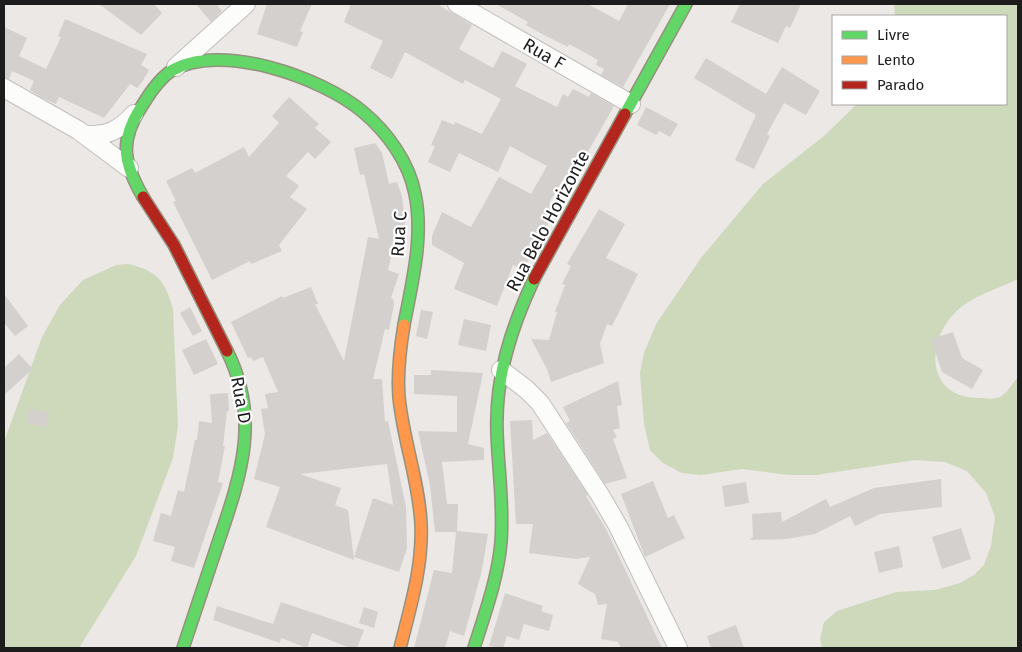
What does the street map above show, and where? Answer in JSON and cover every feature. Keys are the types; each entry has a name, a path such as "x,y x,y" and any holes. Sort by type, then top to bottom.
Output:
{"street":[{"path":"83,134 100,136 114,132 126,123 173,70 246,4"},
{"name":"Rua F","path":"457,4 632,104"},
{"name":"Rua Belo Horizonte","path":"474,648 493,585 500,547 502,504 497,421 501,370 512,333 541,263 632,104 686,4"},
{"path":"227,61 219,52 218,42 221,30 228,19"},
{"name":"Rua C","path":"173,70 190,64 227,61 303,79 328,89 353,104 371,119 395,148 414,187 420,210 419,234 402,333 398,379 402,413 419,506 421,540 417,578 400,648"},
{"name":"Rua D","path":"4,88 83,134 128,168"},
{"name":"Rua D","path":"147,98 129,131 125,151 128,168 179,254 232,360 241,383 246,410 247,440 240,480 183,648"},
{"path":"501,370 540,403 595,487 618,526 678,648"}],"green space":[{"path":"894,4 1018,4 1018,279 980,295 960,308 949,320 941,334 936,348 936,363 939,376 947,387 959,395 977,398 997,398 1018,377 1018,648 822,648 820,639 824,622 837,611 896,592 935,590 960,583 974,575 984,565 991,546 995,517 986,493 967,471 945,462 915,460 816,475 788,475 742,469 701,475 682,473 663,463 650,450 644,424 640,373 644,353 656,324 701,258 763,184 824,136 856,105 1007,105 1007,15 895,15"},
{"path":"128,264 147,270 159,279 167,291 173,309 178,426 173,458 136,556 79,648 4,648 4,442 42,337 60,305 83,280 116,265"}],"building":[{"path":"99,4 154,4 162,13 141,35"},
{"path":"196,4 216,4 222,11 211,22"},
{"path":"267,4 312,4 300,31 303,32 297,47 257,34"},
{"path":"351,4 437,4 472,25 459,49 493,68 502,51 527,64 515,86 557,107 563,94 568,97 573,89 589,97 591,93 614,106 572,180 565,176 549,203 557,207 523,270 513,265 497,306 454,289 464,263 432,245 432,236 442,212 471,227 499,177 531,194 547,166 510,146 498,172 459,153 450,172 428,162 435,146 431,145 442,120 454,125 455,122 482,134 501,99 465,80 463,84 405,52 392,79 370,68 383,41 344,22"},
{"path":"496,4 588,4 619,21 628,4 670,4 623,87 601,75 604,69 596,65 598,60 569,44 568,47 542,34 526,25 528,22"},
{"path":"740,4 801,4 790,28 786,26 778,43 731,22"},
{"path":"65,19 147,54 141,65 149,70 142,82 137,88 130,84 104,118 59,97 56,104 44,99 30,90 34,81 12,71 9,79 4,77 4,27 27,38 19,56 46,69 61,37 58,36"},
{"path":"706,58 766,94 782,67 820,91 806,115 784,103 767,134 770,136 754,169 735,160 756,115 694,78"},
{"path":"289,97 319,124 315,128 331,142 315,159 308,152 286,176 299,186 290,197 307,209 279,245 282,251 251,264 250,261 212,280 173,202 176,201 166,181 192,168 195,173 244,147 249,157 279,123 272,116"},
{"path":"646,107 678,124 670,137 659,131 656,135 637,125"},
{"path":"375,143 382,153 389,184 397,182 402,196 405,219 404,236 395,239 388,270 399,274 391,298 394,304 389,330 385,329 373,379 382,379 385,422 388,421 406,507 407,548 399,572 354,557 373,498 393,505 387,464 300,474 341,488 335,505 348,510 354,560 266,527 280,487 254,479 265,434 261,409 268,408 265,394 278,392 263,357 253,361 251,357 248,358 231,322 282,296 283,298 311,287 318,304 315,304 344,361 368,237 379,239 364,174 360,175 354,148"},
{"path":"599,209 625,224 606,258 638,274 612,326 607,324 600,344 604,363 551,382 547,369 531,339 549,340 557,312 555,312 565,285 562,284 571,266 567,264"},
{"path":"4,294 28,326 15,336 4,323"},
{"path":"190,307 202,331 193,336 180,313"},
{"path":"421,310 433,312 427,339 416,336"},
{"path":"464,319 491,325 486,351 458,345"},
{"path":"953,332 962,358 983,370 972,389 942,372 931,339"},
{"path":"206,339 218,364 194,375 182,350"},
{"path":"19,354 33,369 4,395 4,368"},
{"path":"431,370 483,373 468,444 484,448 484,460 442,462 447,504 458,504 457,531 488,534 482,570 464,636 450,631 445,648 414,648 434,570 452,573 456,532 435,532 430,485 418,431 457,432 457,396 414,394 414,375 431,375"},
{"path":"618,381 622,405 617,406 620,428 613,430 617,437 613,439 627,478 605,484 566,423 570,421 563,407"},
{"path":"228,393 229,411 227,411 223,446 225,446 218,482 223,483 194,568 171,561 175,547 153,541 161,513 171,516 178,490 184,492 195,440 197,440 199,421 212,423 210,394"},
{"path":"29,409 49,412 46,427 26,423"},
{"path":"532,420 533,440 547,433 588,495 586,496 606,529 662,648 621,648 618,642 601,639 607,604 598,605 595,594 578,584 590,557 576,559 529,553 533,524 516,524 510,421"},
{"path":"941,479 942,507 880,514 855,526 850,516 815,534 787,539 749,540 753,537 752,514 781,512 782,522 826,499 830,507 874,488"},
{"path":"653,481 668,518 674,515 685,538 645,557 621,494"},
{"path":"746,482 749,503 725,507 722,486"},
{"path":"961,528 971,559 942,569 932,537"},
{"path":"899,546 903,567 879,573 874,552"},
{"path":"505,593 543,606 541,611 553,615 549,631 524,624 519,640 507,636 503,648 489,646"},
{"path":"281,602 364,630 357,648 350,648 312,633 307,648 281,638 280,643 213,620 217,606 273,624"},
{"path":"364,607 378,612 374,628 359,623"},
{"path":"736,625 744,648 711,648 707,636"}],"traffic: fast":[{"path":"625,114 686,4"},
{"path":"143,197 128,163 126,153 129,132 133,121 150,94 171,71 192,63 216,60 243,62 298,76 323,87 345,99 372,120 396,148 408,170 415,194 418,243 404,325"},
{"path":"474,648 494,582 501,542 502,514 497,412 502,373 518,316 534,279"},
{"path":"183,648 234,494 244,447 243,400 237,376 227,351"}],"traffic: slow":[{"path":"400,648 418,572 421,540 420,508 399,397 399,361 404,325"}],"traffic: jam":[{"path":"534,279 625,114"},
{"path":"143,197 174,245 227,351"}]}
